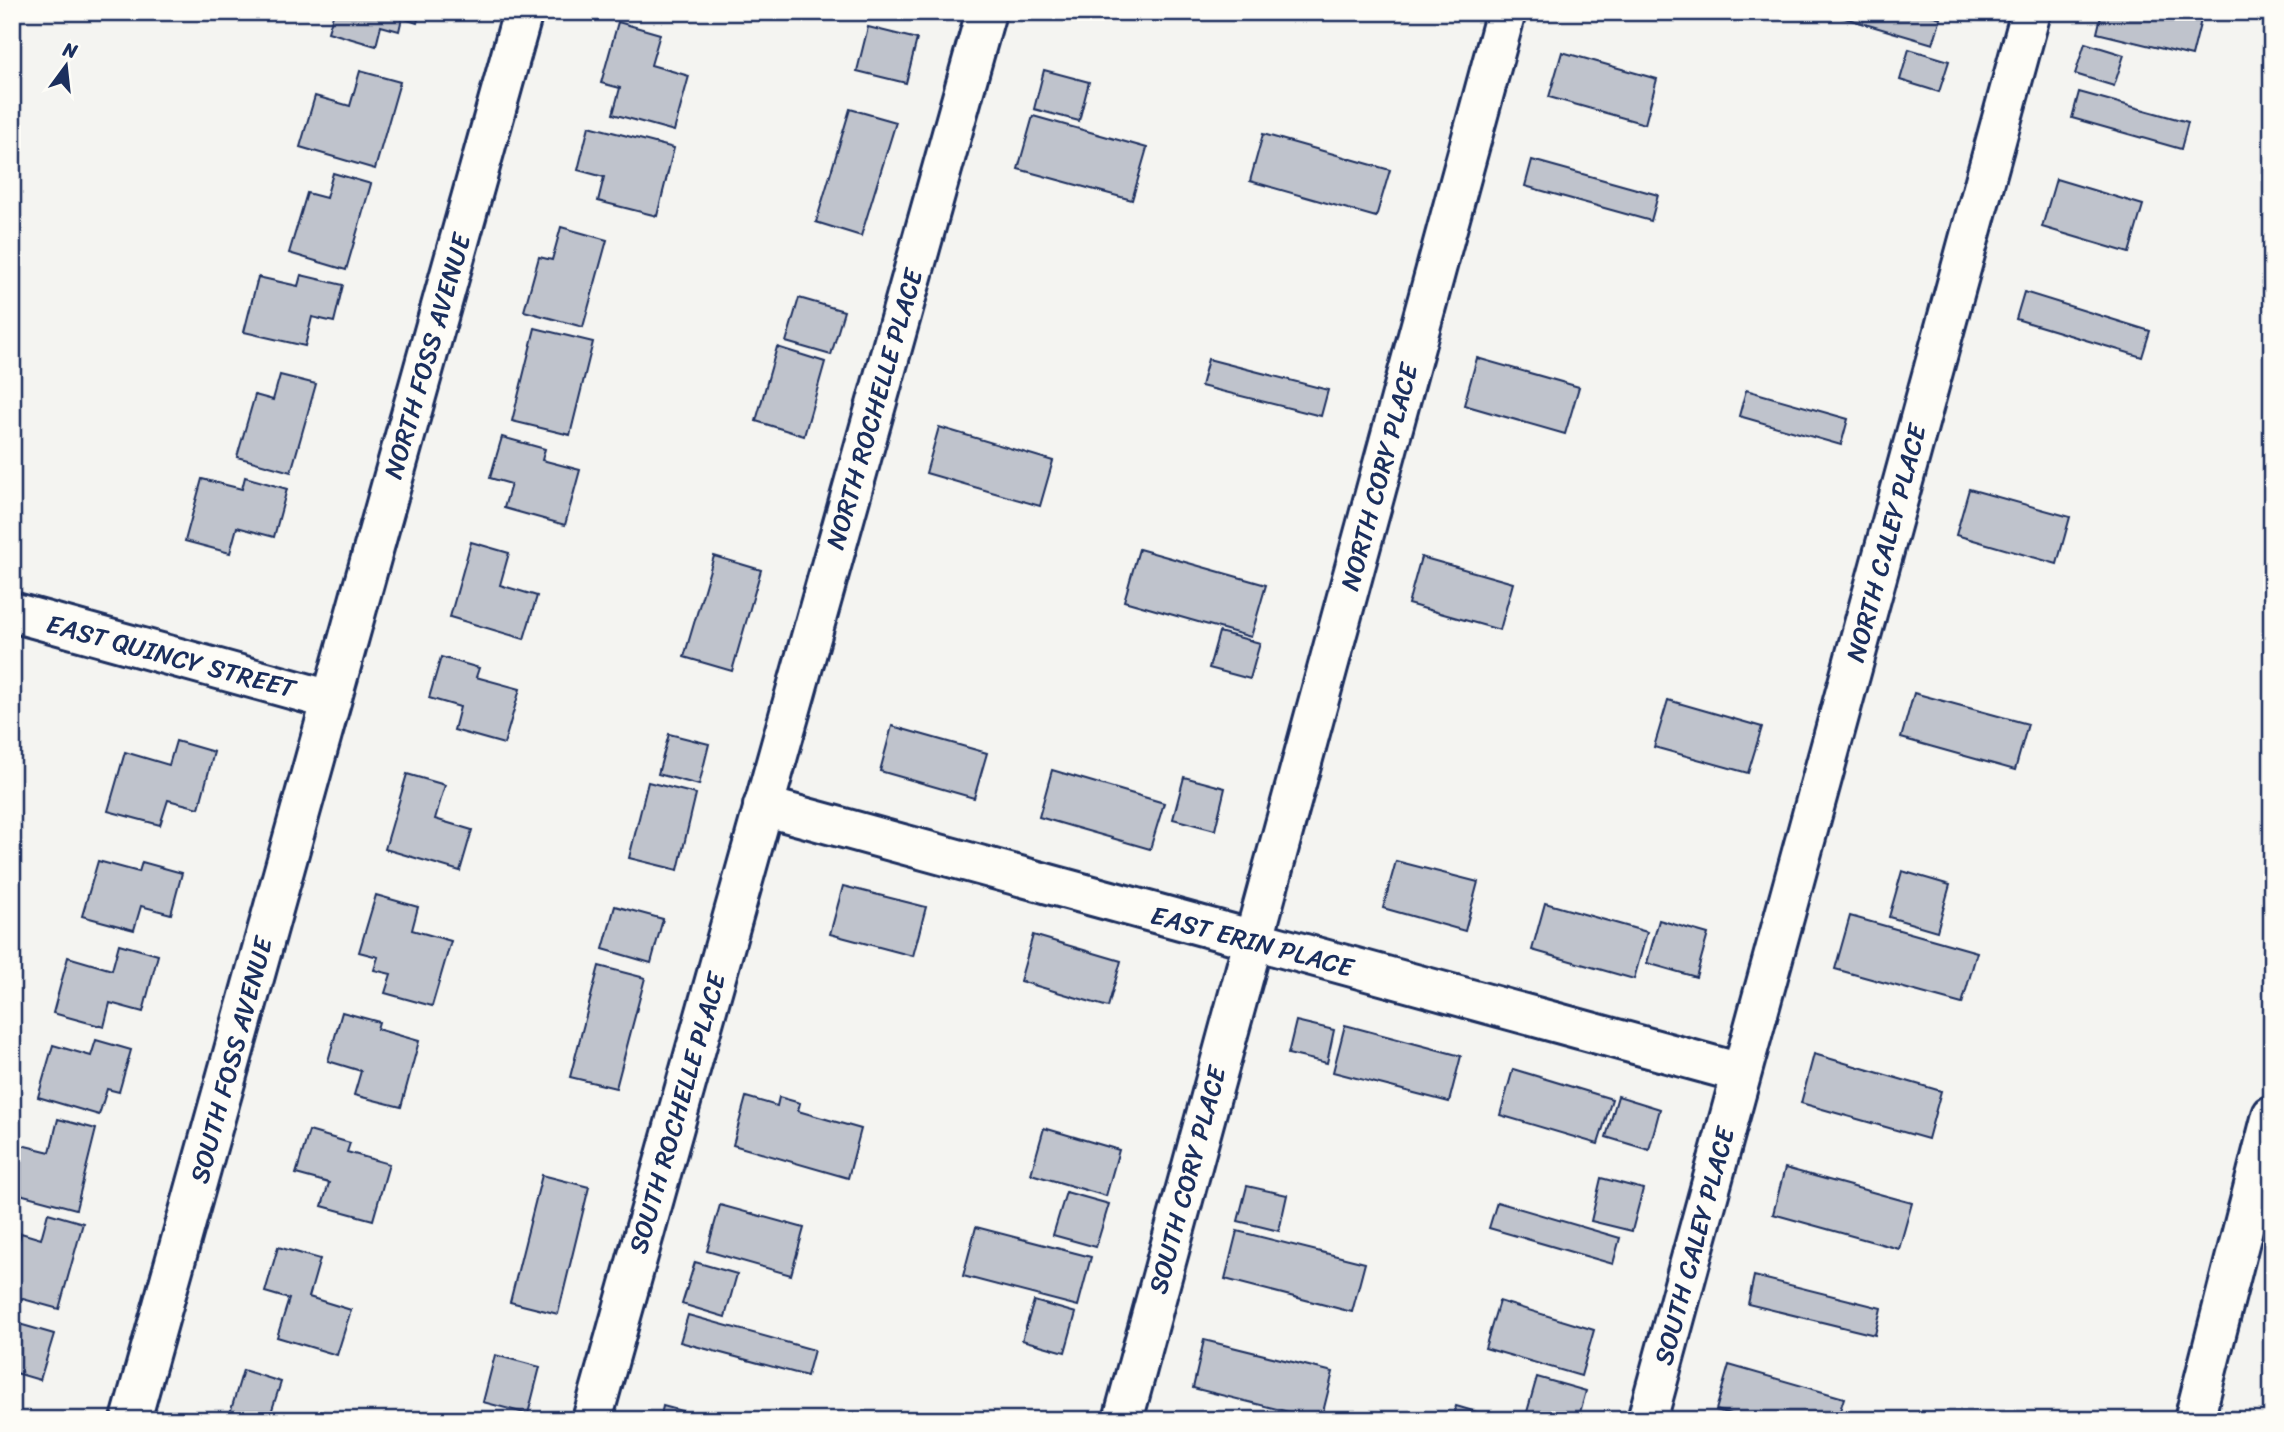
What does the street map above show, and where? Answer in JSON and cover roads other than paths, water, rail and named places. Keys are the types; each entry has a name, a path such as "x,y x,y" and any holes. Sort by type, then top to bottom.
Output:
{"street":[{"name":"NORTH FOSS AVENUE","path":"331,700 523,12"},
{"name":"NORTH ROCHELLE PLACE","path":"762,806 986,12"},
{"name":"NORTH CORY PLACE","path":"1252,941 1506,12"},
{"name":"NORTH CALEY PLACE","path":"1741,1073 2031,12"},
{"name":"EAST QUINCY STREET","path":"12,612 331,700"},
{"name":"SOUTH FOSS AVENUE","path":"131,1420 331,700"},
{"name":"EAST ERIN PLACE","path":"762,806 1741,1073"},
{"name":"SOUTH ROCHELLE PLACE","path":"592,1420 762,806"},
{"name":"SOUTH CORY PLACE","path":"1123,1420 1252,941"},
{"name":"SOUTH CALEY PLACE","path":"1647,1420 1741,1073"},
{"path":"2194,1420 2272,1115"}]}
